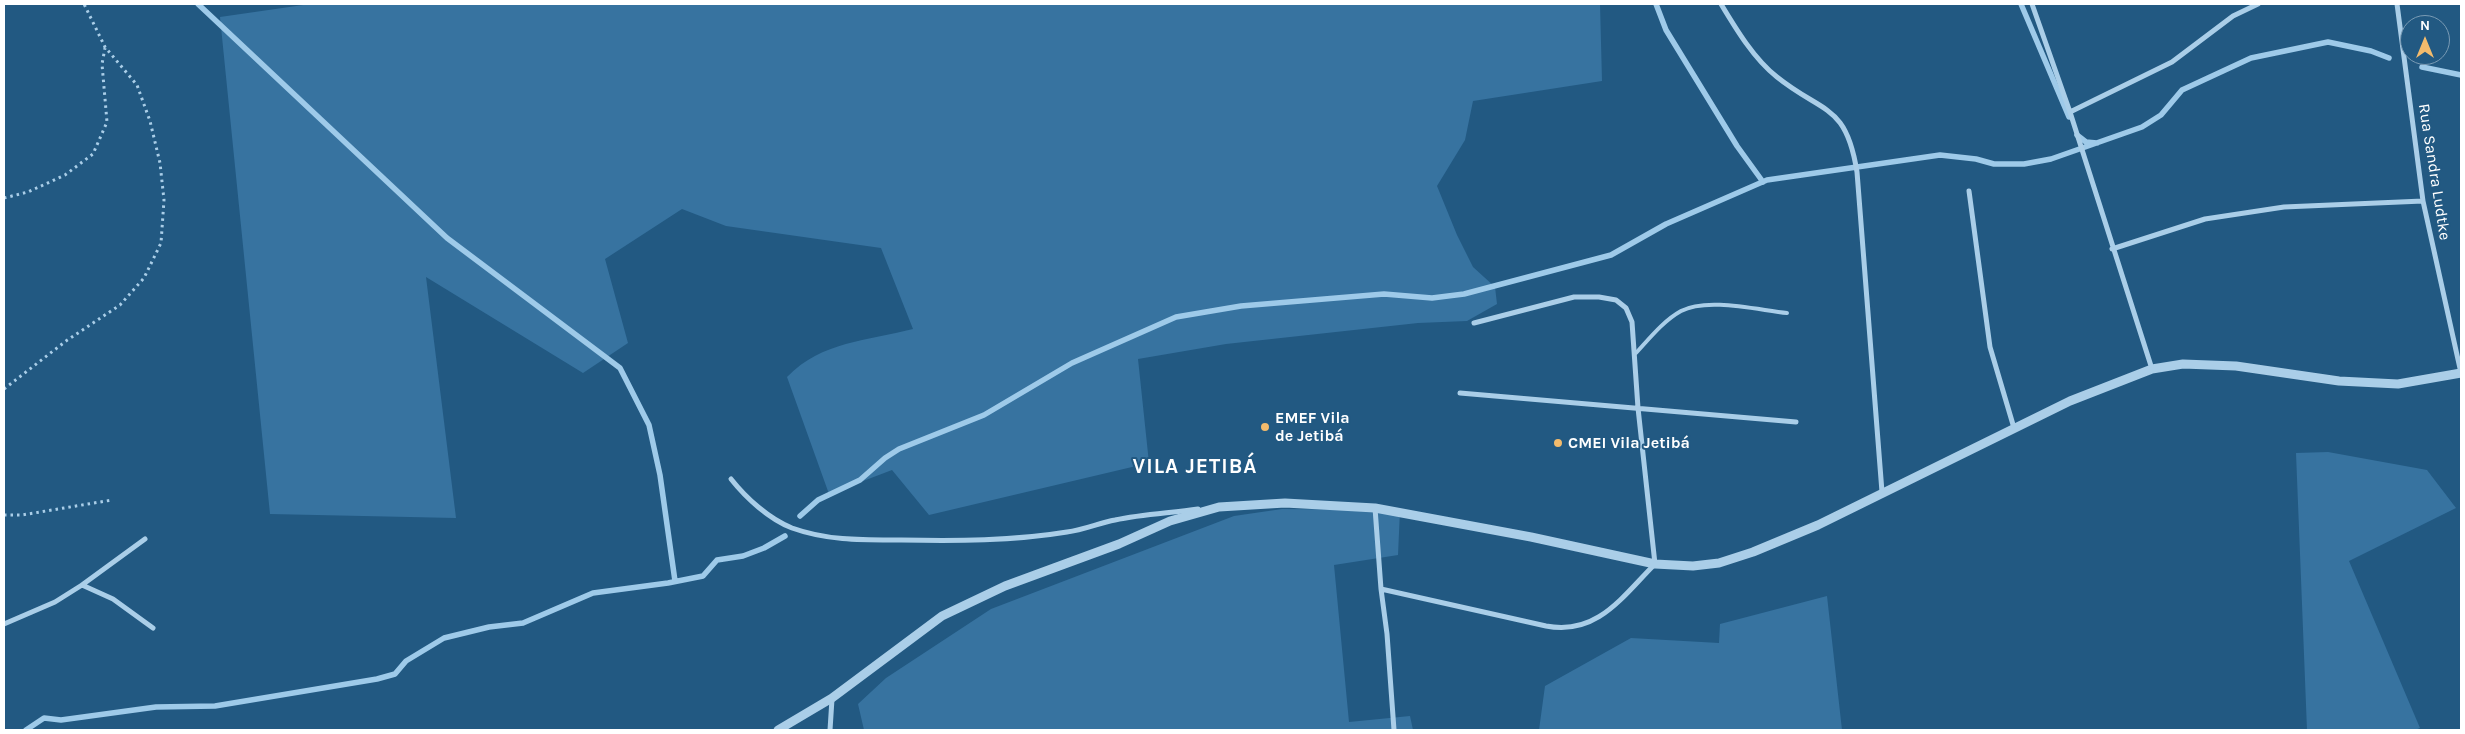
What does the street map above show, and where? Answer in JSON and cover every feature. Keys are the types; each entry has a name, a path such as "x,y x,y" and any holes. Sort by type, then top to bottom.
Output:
{"street":[{"path":"1721,4 1761,61 1777,77 1839,119 1849,136 1857,172 1882,492"},
{"path":"2032,4 2070,112 2112,249 2152,369"},
{"path":"2070,112 2172,62 2233,16 2258,4"},
{"name":"Rua Sandra Ludtke","path":"2397,4 2423,201 2461,373"},
{"path":"1969,191 1990,347 2014,428"},
{"path":"2112,249 2204,219 2284,207 2423,201"},
{"path":"1474,322 1574,297 1598,297 1616,300 1626,308 1632,322 1636,353 1638,408 1655,564"},
{"path":"731,478 760,508 790,528 820,537 848,540 1022,537 1069,532 1116,520 1219,507 1285,502 1375,508 1531,537 1655,564 1692,566 1719,562 1753,552 1818,525 2070,401 2152,369 2183,364 2236,366 2339,381 2398,384 2461,373"},
{"path":"1460,393 1796,422"},
{"path":"778,730 832,698 942,616 1005,586 1119,544 1170,521 1219,507"},
{"path":"1375,508 1394,730"},
{"path":"4,624 55,602 145,540"},
{"path":"1381,589 1562,630 1582,627 1604,616 1655,564"},
{"path":"82,585 113,598 153,628"},
{"path":"830,730 832,698"}],"lane":[{"path":"1636,353 1666,322 1681,311 1694,307 1711,304 1787,313"}],"path":[{"path":"4,389 66,342 120,305 144,278 161,243 164,200 160,163 150,121 137,85 105,47 84,4"},
{"path":"4,198 28,192 65,175 93,154 106,122 102,64 105,47"},
{"path":"4,515 22,515 112,500"}],"shaded area":[{"path":"310,4 1600,4 1602,81 1473,101 1465,140 1437,186 1457,235 1473,267 1495,287 1497,304 1467,321 1418,323 1226,344 1138,359 1149,463 929,515 892,470 829,494 787,377 801,365 830,349 913,329 881,248 726,226 682,209 605,259 628,343 583,373 426,277 456,518 270,514 220,17"},
{"path":"2328,452 2427,470 2456,508 2349,561 2420,728 2415,730 2307,730 2296,453"},
{"path":"1282,509 1400,510 1398,555 1334,565 1349,722 1410,716 1413,730 864,730 858,704 886,678 991,609 1234,516"},
{"path":"1827,596 1842,730 1539,730 1545,686 1631,638 1719,643 1720,624"}],"waterway":[{"path":"198,4 447,238 620,368 649,425 660,475 675,581"},
{"path":"1656,4 1666,30 1737,146 1763,182"},
{"path":"2021,4 2069,117"},
{"path":"800,516 818,500 860,480 885,458 899,449 984,415 1072,363 1176,317 1241,306 1384,294 1432,298 1464,294 1611,255 1666,224 1767,180 1940,155 1976,159 1994,164 2024,164 2051,159 2142,127 2161,115 2182,90 2251,58 2328,42 2371,51 2389,58"},
{"path":"2422,67 2461,75"},
{"path":"2077,135 2086,142 2097,143"},
{"path":"26,730 44,718 61,720 156,707 215,706 377,679 395,674 406,661 444,638 489,627 523,623 593,593 668,583 703,576 717,560 743,556 764,548 785,536"}],"place":[{"name":"EMEF Vila de Jetibá","path":"1265,427"},
{"name":"CMEI Vila Jetibá","path":"1558,443"}],"district":[{"name":"VILA JETIBÁ","path":"1195,467"}]}
